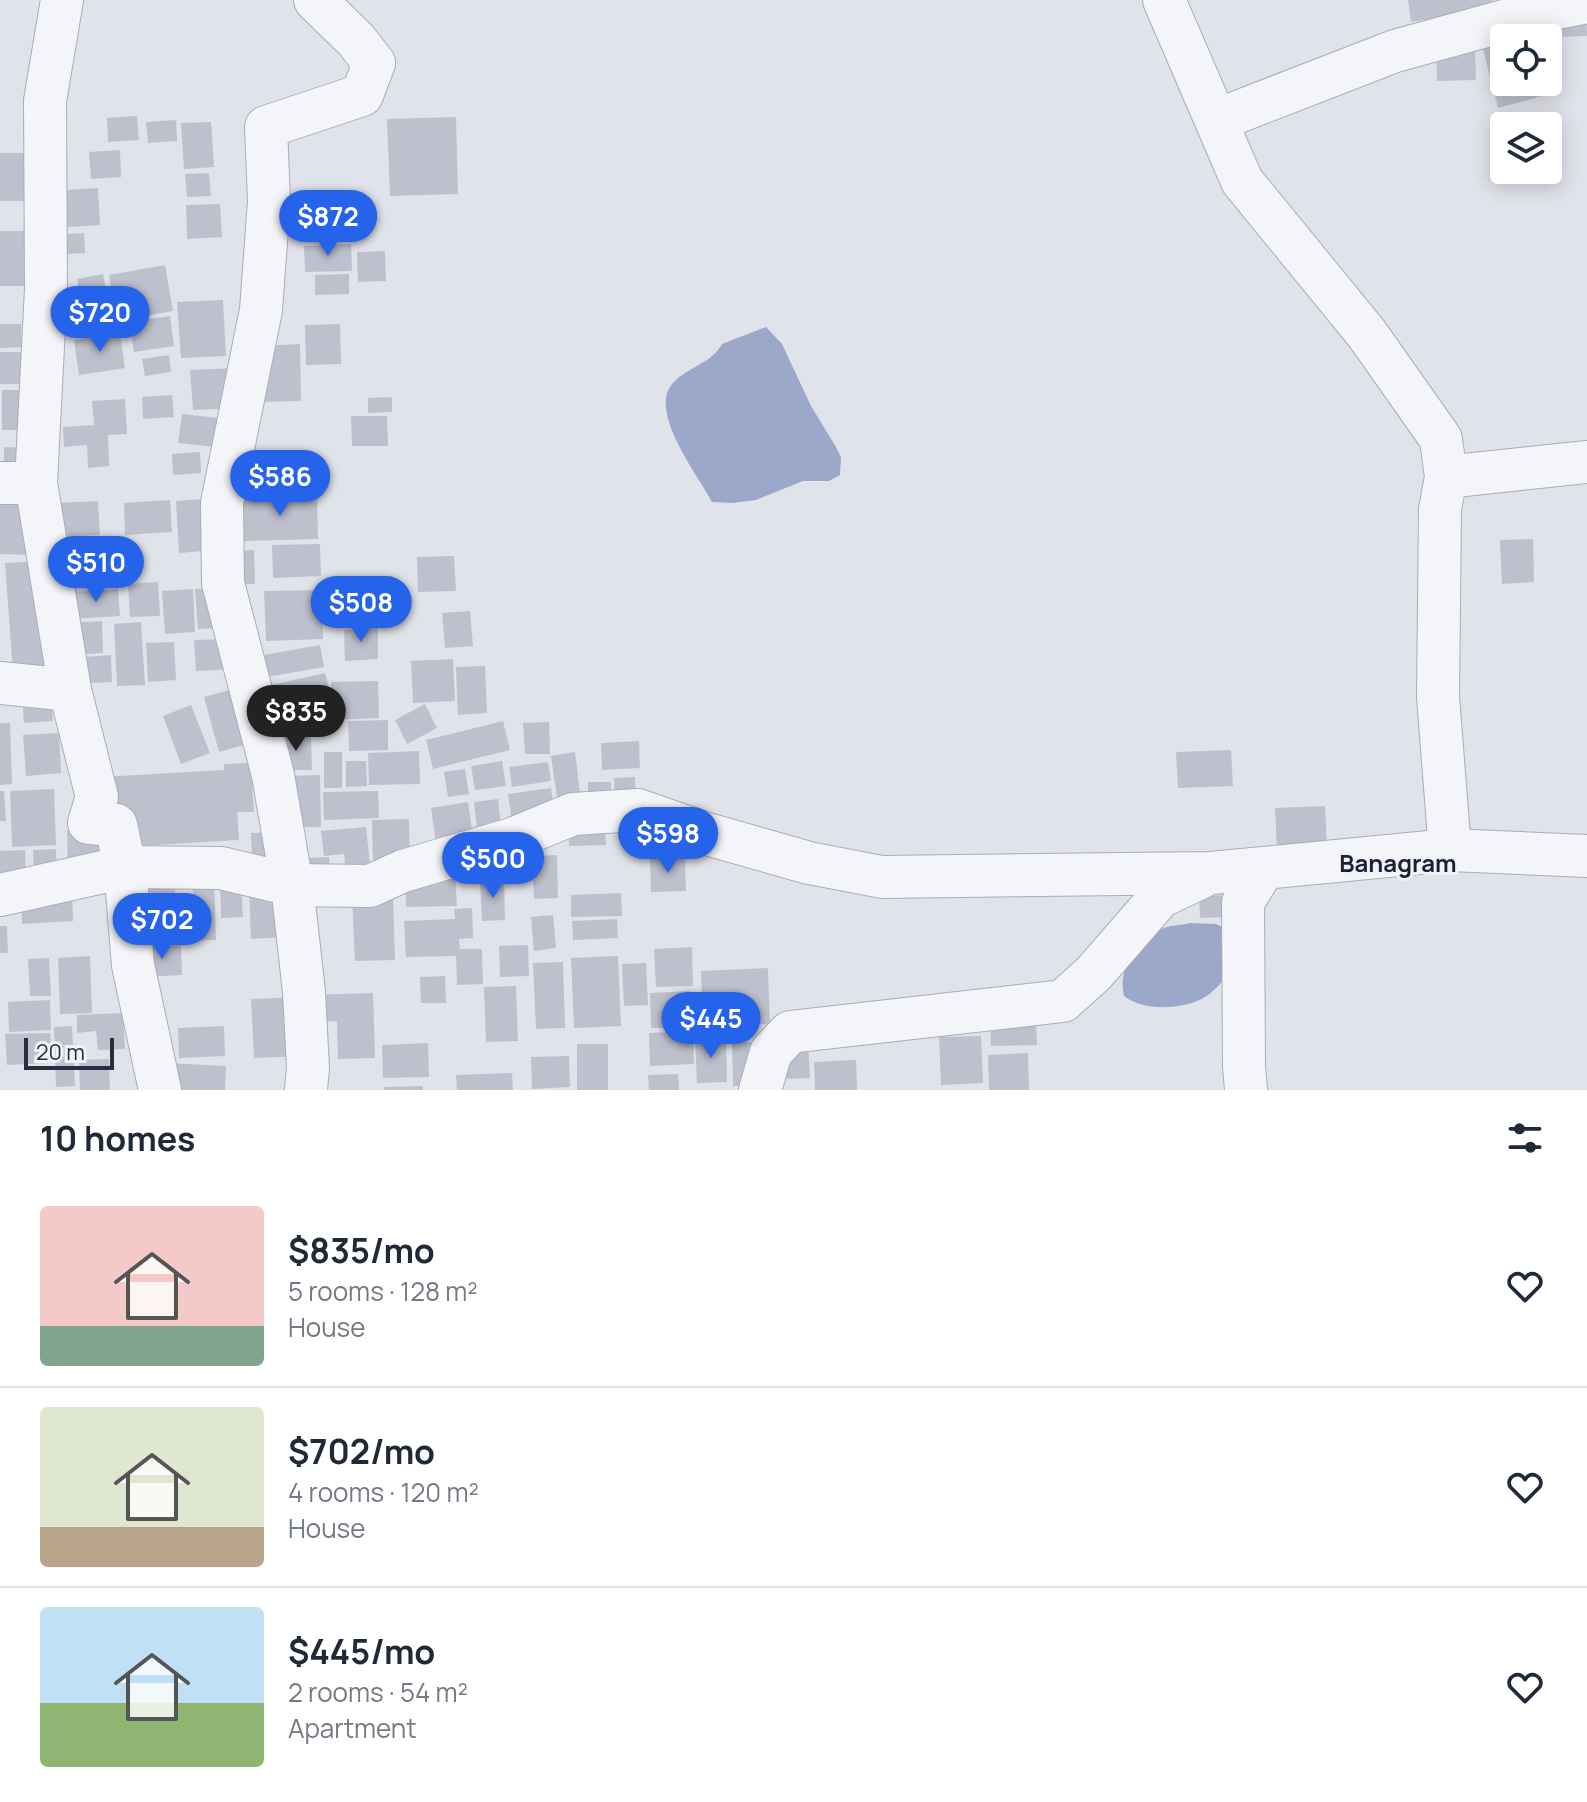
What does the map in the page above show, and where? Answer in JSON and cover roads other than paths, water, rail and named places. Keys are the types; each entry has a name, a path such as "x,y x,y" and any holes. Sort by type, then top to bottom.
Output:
{"street":[{"path":"62,0 45,101 46,288 18,483 97,797 89,823 116,825 125,867 133,965 160,1090"},
{"path":"306,1090 308,1068 304,992 292,885 273,775 223,583 222,503 261,310 269,201 266,127 362,95 374,63 356,40 315,0"},
{"path":"1164,0 1242,181 1367,334 1441,439 1446,477 1440,509 1438,697 1450,850"},
{"path":"1217,120 1395,51 1533,13 1587,2"},
{"path":"1446,477 1587,462"},
{"path":"0,683 70,690"},
{"path":"0,895 125,867 221,868 292,885 370,886 403,871 512,839 573,814 638,810 794,859 882,877 1211,873 1450,850 1587,856"},
{"path":"1246,1090 1243,902 1264,868"},
{"path":"760,1090 771,1052 790,1032 1063,1001 1094,973 1160,897 1211,873"}],"water":[{"path":"766,327 782,344 811,406 841,457 840,475 829,481 803,481 756,500 712,502 670,426 666,410 667,395 673,383 712,356 722,344"},
{"path":"1190,923 1216,924 1227,929 1230,972 1219,985 1202,999 1178,1006 1149,1006 1124,996 1124,975 1138,947 1164,928"}],"district":[{"name":"Banagram","path":"1398,862"}]}
